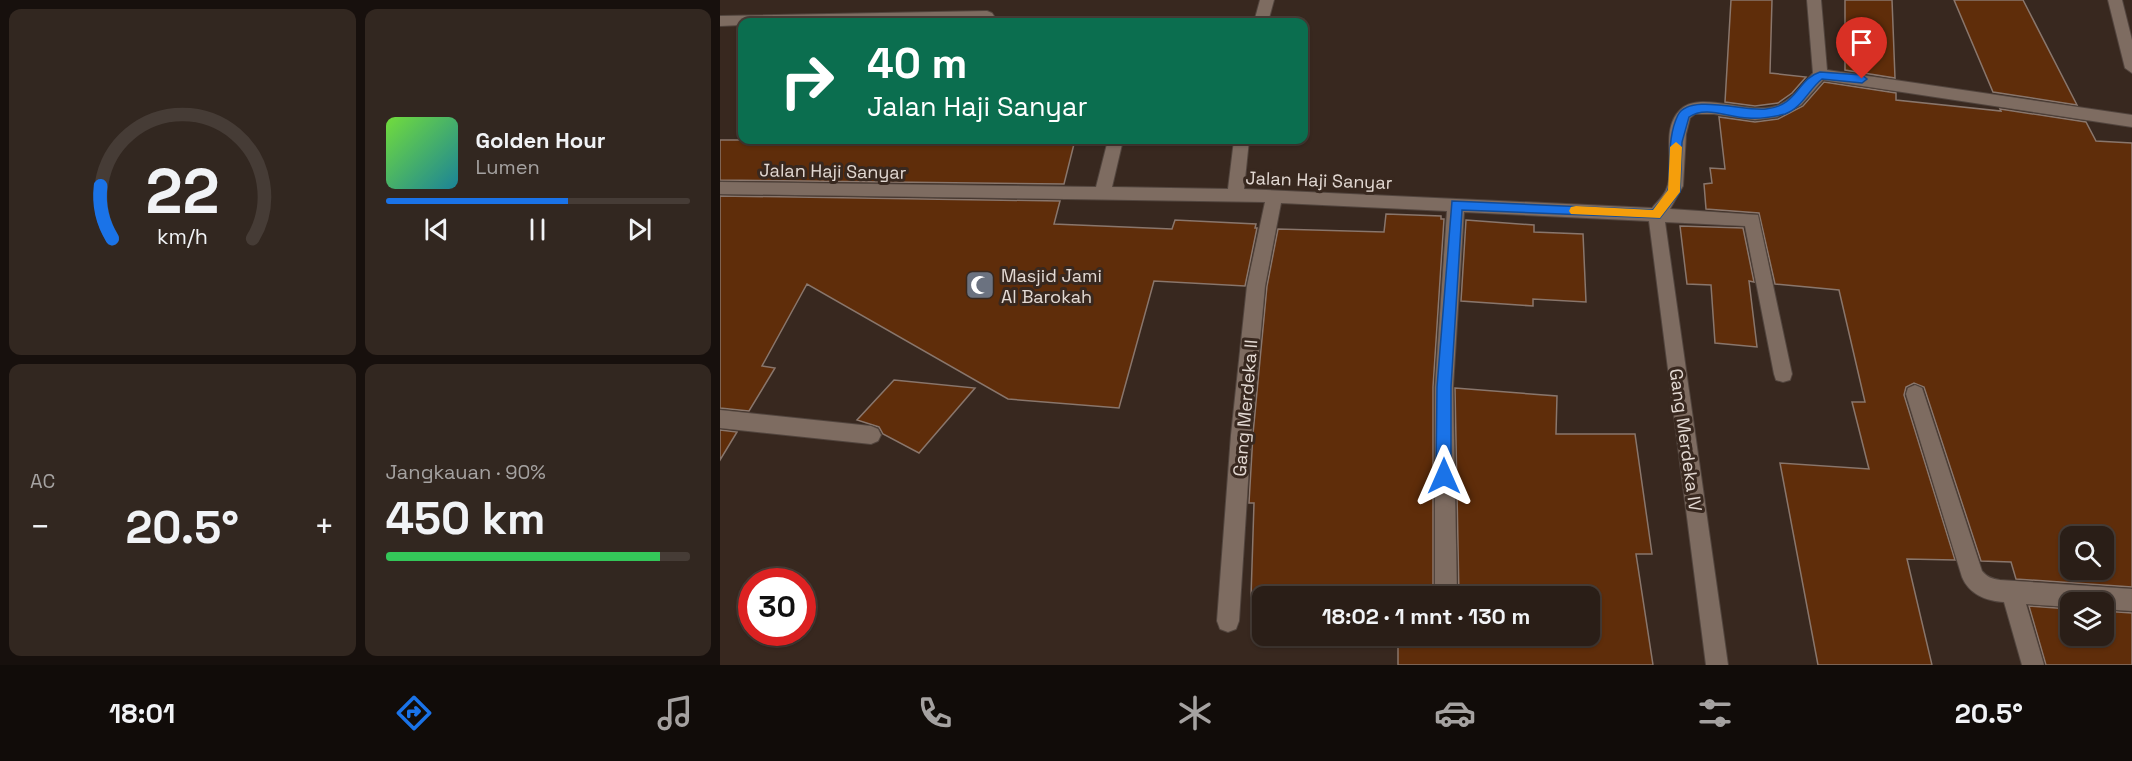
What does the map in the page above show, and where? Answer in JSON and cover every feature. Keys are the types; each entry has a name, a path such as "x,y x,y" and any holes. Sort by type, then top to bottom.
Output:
{"street":[{"path":"987,18 991,0"},
{"path":"1262,18 1267,0"},
{"path":"1815,0 1820,75"},
{"path":"2115,0 2132,68"},
{"path":"720,21 738,21"},
{"path":"1656,215 1674,192 1676,142 1684,115 1691,110 1703,107 1747,114 1785,110 1804,94 1810,82 1820,75 2132,121"},
{"path":"1102,194 1114,144"},
{"path":"1235,196 1242,144"},
{"name":"Jalan Haji Sanyar","path":"720,188 1274,196 1752,220 1783,374"},
{"name":"Gang Merdeka II","path":"1228,621 1241,435 1256,286 1274,196"},
{"path":"1446,586 1444,387 1456,205"},
{"name":"Gang Merdeka IV","path":"1656,215 1717,665"},
{"path":"1915,394 1973,577 1980,586 1990,591 2132,600"},
{"path":"720,419 871,435"},
{"path":"2012,592 2033,665"}],"building":[{"path":"1731,0 1772,0 1770,73 1806,77 1792,93 1778,103 1755,106 1725,102"},
{"path":"1845,0 1892,0 1895,78 1845,70"},
{"path":"1954,0 2023,0 2077,105 1993,92"},
{"path":"1824,82 1896,93 1896,100 2001,111 2000,109 2086,122 2096,141 2132,143 2132,587 2016,579 2011,562 1981,561 1924,387 1914,383 1906,387 1904,395 1955,560 1907,559 1932,665 1818,665 1780,463 1869,469 1852,402 1865,402 1839,290 1775,284 1759,213 1706,209 1704,184 1712,183 1710,168 1725,169 1719,117 1755,122 1778,119 1803,106"},
{"path":"720,140 738,140 738,144 1074,144 1064,184 720,180"},
{"path":"720,196 1060,201 1054,224 1172,229 1175,220 1256,224 1255,228 1257,228 1245,286 1154,281 1119,408 1008,399 807,284 762,366 775,368 749,411 720,408"},
{"path":"1386,214 1441,216 1441,219 1444,219 1433,387 1433,586 1252,586 1251,597 1254,503 1249,503 1253,434 1267,286 1278,229 1384,232"},
{"path":"1466,220 1534,225 1534,232 1583,234 1586,302 1533,299 1533,306 1461,301"},
{"path":"1680,226 1743,228 1754,282 1749,281 1757,347 1715,343 1711,285 1687,284"},
{"path":"894,380 975,388 919,453 883,434 879,427 857,420"},
{"path":"1455,388 1557,396 1556,434 1635,434 1652,554 1636,554 1653,665 1398,665 1398,646 1600,646 1600,586 1459,586"},
{"path":"720,430 737,432 720,460"},
{"path":"2029,606 2060,608 2060,646 2114,646 2114,612 2132,613 2132,665 2046,665"}],"slow traffic":[{"path":"1576,211 1656,215 1674,192 1676,147"}],"place":[{"name":"Masjid Jami Al Barokah","path":"980,285"}],"route":[{"path":"1444,476 1444,387 1456,205 1656,215 1674,192 1676,142 1684,115 1691,110 1703,107 1747,114 1767,114 1785,110 1804,94 1810,82 1820,75 1862,79"}]}
